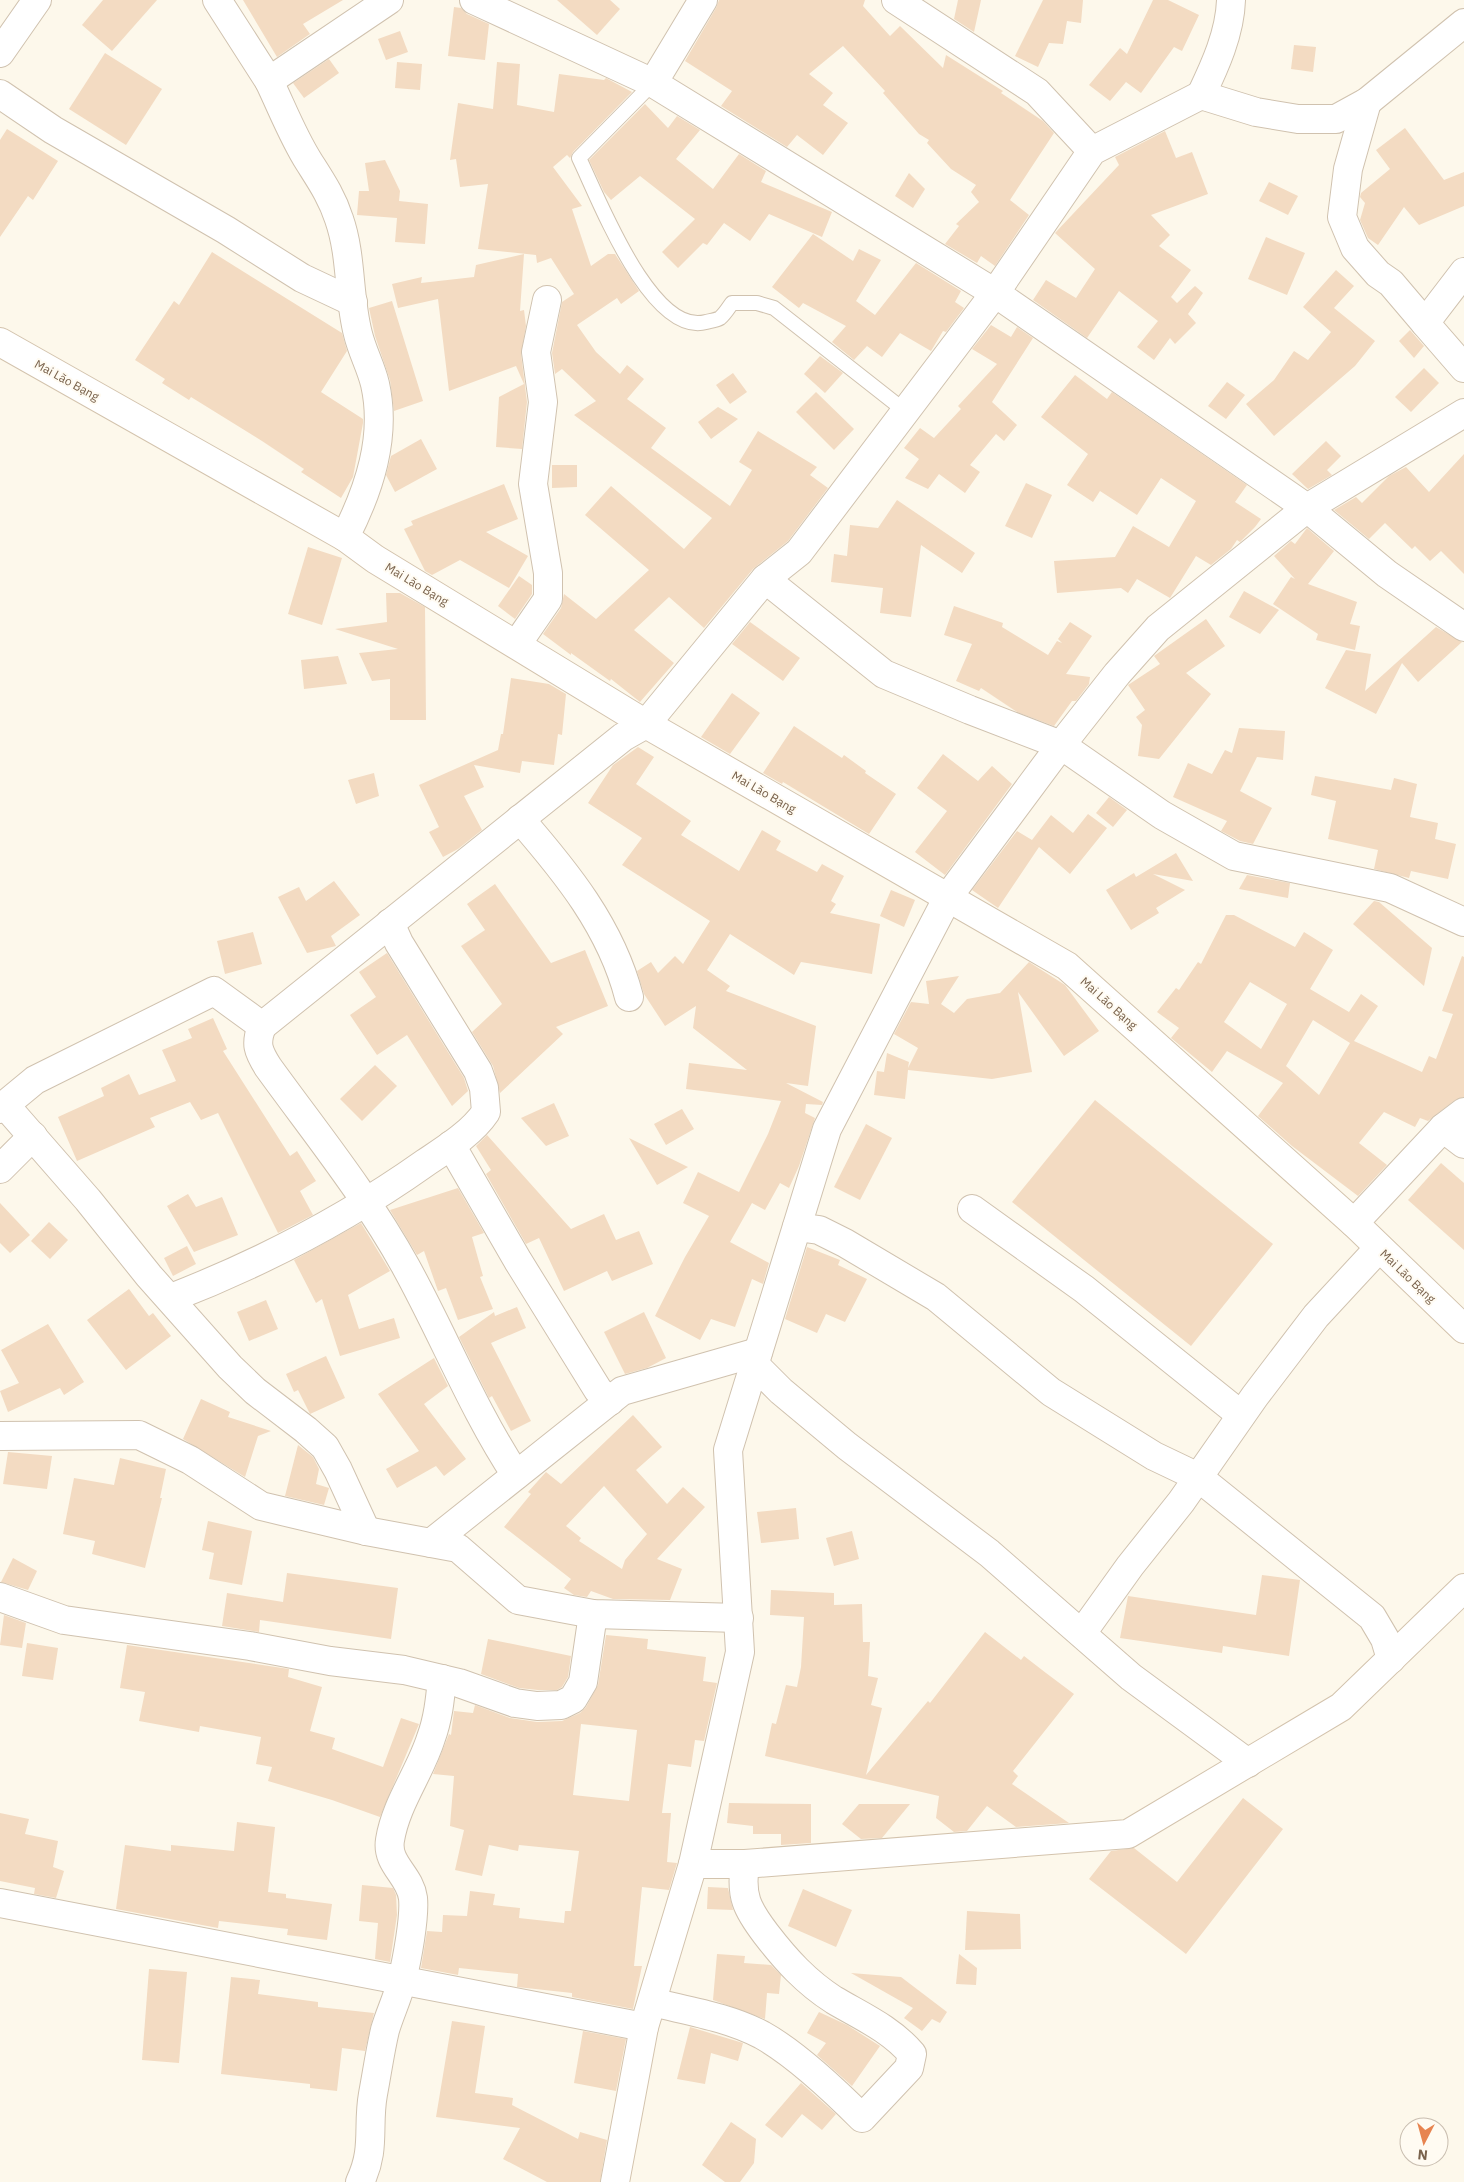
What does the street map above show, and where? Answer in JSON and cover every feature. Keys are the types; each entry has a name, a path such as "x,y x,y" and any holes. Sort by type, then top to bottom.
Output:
{"street":[{"path":"0,53 37,0"},
{"path":"217,0 269,81 305,155 332,199 345,240 358,335 375,384 379,437 363,499 346,537"},
{"path":"269,81 389,0"},
{"path":"474,0 653,83 995,293 1307,508 1387,574 1464,626"},
{"path":"653,83 704,0"},
{"path":"896,0 1038,92 1092,151"},
{"path":"516,1475 497,1447 406,1267 366,1204 257,1049 257,1038 262,1026 623,736 646,724 765,579 799,552 995,293 1092,151 1201,95 1216,62 1231,10 1231,0"},
{"path":"1201,95 1256,112 1298,119 1336,119 1367,102 1464,24"},
{"path":"0,94 53,130 226,230 302,278 353,302"},
{"path":"1367,102 1348,169 1342,218 1355,248 1378,274 1391,283 1464,368"},
{"path":"1425,323 1464,272"},
{"path":"517,644 548,598 548,573 533,484 543,402 536,352 548,300"},
{"name":"Mai Lão Bạng","path":"0,342 346,537 375,559 646,724 1067,966 1354,1223 1464,1329"},
{"path":"616,2182 648,2014 693,1864 740,1652 728,1450 827,1129 948,897 1061,745 1117,674 1158,628 1307,508 1464,413"},
{"path":"765,579 884,674 1061,745 1162,815 1234,856 1390,888 1464,922"},
{"path":"520,819 559,863 588,904 619,967 629,997"},
{"path":"171,1298 298,1242 366,1204 451,1145 486,1112 484,1088 478,1071 399,943 390,923"},
{"path":"262,1026 214,991 35,1080 5,1101 149,1276 171,1298 236,1373 325,1447 338,1470 366,1531"},
{"path":"1354,1223 1457,1128"},
{"path":"0,1169 33,1136"},
{"path":"451,1145 518,1261 598,1390 610,1401"},
{"path":"972,1208 1084,1289 1241,1415"},
{"path":"797,1227 818,1230 902,1275 936,1297 1050,1392 1154,1456 1198,1477 1372,1617 1384,1639 1391,1659"},
{"path":"1082,1633 1198,1477 1241,1415 1316,1316 1379,1248"},
{"path":"431,1543 622,1391 756,1358"},
{"path":"756,1358 781,1391 847,1446 989,1553 1131,1677 1248,1762"},
{"path":"0,1436 139,1435 190,1460 261,1506 366,1531 458,1548 518,1600 593,1614 739,1618"},
{"path":"693,1864 745,1864 1128,1834 1342,1707 1464,1588"},
{"path":"0,1597 64,1620 250,1646 330,1661 404,1670 442,1679 515,1703 537,1706 561,1705 573,1699 583,1682 593,1614"},
{"path":"360,2182 366,2171 372,2144 373,2096 385,2030 402,1980 412,1916 413,1897 408,1884 394,1864 389,1849 400,1807 431,1739 440,1706 442,1679"},
{"path":"0,1903 402,1980 648,2014 727,2021 761,2035 833,2089 862,2118 909,2068 912,2054 884,2028 810,1983 787,1962 752,1916 745,1901 742,1883 745,1864"}],"lane":[{"path":"653,83 579,158 622,249 658,303 679,319 695,325 720,318 732,302 757,303 774,308 906,411"}],"building":[{"path":"103,0 157,0 112,51 82,25"},
{"path":"243,0 343,0 303,24 310,34 277,57"},
{"path":"557,0 610,0 620,9 597,35"},
{"path":"719,0 865,0 863,6 890,36 900,26 943,68 946,55 1003,91 1001,93 1043,121 1054,133 1010,200 1029,215 995,266 981,256 977,263 945,244 959,226 956,224 979,202 971,192 976,185 951,169 927,143 929,140 919,134 883,93 885,91 843,46 809,74 833,93 823,105 848,123 823,155 797,135 787,147 721,106 732,91 685,61"},
{"path":"958,0 981,0 974,32 954,19"},
{"path":"1043,0 1083,0 1081,23 1067,21 1063,44 1049,43 1038,67 1015,56"},
{"path":"1153,0 1168,0 1199,15 1182,51 1174,47 1141,93 1126,82 1110,101 1089,85 1120,48 1127,54"},
{"path":"454,7 461,8 467,14 489,24 485,60 448,56"},
{"path":"400,31 408,52 386,60 378,39"},
{"path":"1294,45 1316,47 1313,72 1291,69"},
{"path":"105,53 162,89 126,145 69,109"},
{"path":"329,59 339,73 304,98 293,83"},
{"path":"397,62 422,64 420,90 395,88"},
{"path":"497,62 520,64 517,105 554,112 559,74 604,80 606,78 632,92 573,152 570,158 567,155 553,167 582,206 572,209 591,266 608,254 615,254 639,291 621,304 617,298 577,325 596,352 620,374 627,365 644,379 627,399 666,428 651,448 730,506 752,470 739,462 758,431 817,467 810,475 828,488 788,541 753,569 704,628 669,597 634,630 674,663 640,702 611,679 610,681 543,634 561,608 564,594 596,619 649,570 585,515 611,486 684,549 712,518 574,415 596,401 562,369 555,374 552,353 562,302 574,294 551,258 537,263 536,255 478,249 488,184 460,187 456,159 450,160 458,103 493,109"},
{"path":"645,104 668,128 677,116 700,130 676,159 713,189 739,154 766,171 761,182 832,212 822,237 769,214 750,241 724,223 707,245 703,243 678,268 662,252 695,219 640,176 611,200 604,192 589,160"},
{"path":"1405,128 1444,180 1464,172 1464,206 1419,225 1404,207 1378,245 1368,238 1360,220 1365,203 1360,197 1361,193 1390,169 1376,150"},
{"path":"7,129 58,161 33,200 28,196 0,237 0,140"},
{"path":"1165,131 1176,158 1192,152 1208,194 1151,215 1170,235 1159,246 1191,270 1171,297 1177,303 1195,286 1203,293 1188,314 1196,323 1175,344 1170,338 1154,360 1137,347 1158,321 1119,291 1087,338 1033,300 1046,280 1076,298 1095,269 1055,233 1119,165 1115,157"},
{"path":"385,160 400,191 399,201 428,204 425,244 395,242 397,218 357,215 359,191 369,191 365,163"},
{"path":"909,173 925,189 913,208 895,196"},
{"path":"1269,182 1298,196 1288,215 1259,201"},
{"path":"813,234 853,261 859,249 881,260 856,301 875,315 916,263 961,291 955,302 964,308 946,332 943,331 931,351 900,333 882,357 867,346 854,360 832,342 846,326 803,303 799,308 772,287"},
{"path":"1266,237 1305,253 1287,295 1248,279"},
{"path":"212,252 342,333 347,351 321,392 363,419 363,423 353,477 341,498 301,472 304,469 262,441 191,397 189,400 162,383 165,379 135,360 174,301 179,305"},
{"path":"524,254 520,311 524,310 526,326 521,354 527,402 522,449 496,447 499,397 524,384 516,366 449,391 438,299 398,308 392,284 422,277 421,283 474,277 476,265"},
{"path":"1336,270 1354,286 1334,308 1375,341 1355,366 1274,436 1246,404 1274,380 1294,351 1308,360 1331,332 1303,307"},
{"path":"392,301 423,401 394,411 390,380 375,336 369,308"},
{"path":"991,325 1011,337 1017,327 1033,338 992,402 1017,425 1004,441 996,434 970,465 980,472 965,493 939,474 928,489 905,478 919,459 904,448 920,428 934,438 961,409 958,406 997,364 972,349"},
{"path":"1410,330 1424,346 1414,358 1399,341"},
{"path":"820,356 843,373 825,393 804,374"},
{"path":"1424,368 1439,383 1411,412 1395,397"},
{"path":"733,373 747,392 730,404 716,385"},
{"path":"1075,375 1107,399 1112,392 1247,485 1235,502 1261,519 1240,542 1237,540 1231,549 1211,565 1196,556 1170,598 1137,579 1128,593 1121,588 1057,593 1054,561 1115,557 1133,526 1169,547 1196,501 1161,478 1137,515 1100,491 1093,502 1067,485 1088,454 1041,417"},
{"path":"1227,382 1245,395 1226,419 1208,406"},
{"path":"816,392 854,429 834,450 796,412"},
{"path":"718,407 738,419 711,439 698,422"},
{"path":"421,439 437,469 395,492 386,475 391,456"},
{"path":"1326,441 1341,456 1327,470 1332,475 1308,489 1292,474"},
{"path":"1464,454 1464,574 1441,551 1430,561 1415,546 1412,549 1385,523 1369,539 1334,510 1356,497 1362,503 1389,476 1406,467 1429,492"},
{"path":"552,465 577,465 577,487 552,488"},
{"path":"1026,483 1052,495 1032,538 1005,526"},
{"path":"504,484 518,519 486,532 528,556 509,588 460,560 432,575 425,571 404,529 413,525 411,521"},
{"path":"897,500 975,553 962,573 921,545 911,617 880,613 883,588 831,582 834,554 847,556 850,525 878,528"},
{"path":"1307,528 1334,551 1308,584 1357,602 1350,624 1360,626 1355,650 1316,640 1318,634 1273,604 1291,577 1295,579 1274,556 1291,541 1295,544"},
{"path":"308,547 342,558 322,625 288,614"},
{"path":"519,576 532,585 532,594 515,619 498,606"},
{"path":"1244,591 1279,610 1260,634 1229,617"},
{"path":"386,593 400,593 425,607 426,720 390,720 390,679 372,681 359,653 398,649 335,629 387,622"},
{"path":"954,606 1003,623 1002,627 1048,655 1057,641 1062,643 1058,639 1070,622 1092,636 1066,674 1090,677 1089,684 1076,701 1072,701 1054,726 1017,712 981,688 979,691 956,681 972,644 944,635"},
{"path":"1206,619 1225,646 1186,673 1211,694 1159,759 1138,756 1142,725 1136,717 1145,710 1128,685 1160,664 1154,656"},
{"path":"750,622 800,658 783,681 732,644"},
{"path":"1436,627 1462,642 1418,682 1402,663 1376,714 1325,688 1346,650 1371,654 1365,691"},
{"path":"338,656 347,684 304,689 301,660"},
{"path":"511,678 549,684 566,694 562,735 558,734 554,765 522,761 520,773 474,765 484,787 464,796 482,830 458,849 443,857 429,832 439,827 419,785 498,750 501,734 503,734"},
{"path":"732,693 760,713 730,754 701,737"},
{"path":"794,726 842,758 844,755 866,771 865,773 896,794 869,834 783,782 782,784 763,773"},
{"path":"1239,728 1285,731 1283,760 1257,757 1240,791 1272,808 1253,844 1240,841 1221,831 1227,821 1173,797 1188,763 1212,774 1225,750 1232,753"},
{"path":"638,747 654,757 636,784 691,821 681,835 739,871 762,830 781,841 776,850 817,872 822,864 844,876 831,901 836,904 830,913 880,924 872,974 801,962 794,975 730,934 707,970 730,986 726,991 816,1026 808,1086 786,1083 823,1102 822,1105 806,1104 805,1113 815,1118 799,1166 789,1188 780,1183 765,1210 752,1203 730,1242 769,1263 763,1284 752,1279 735,1327 711,1319 700,1340 655,1316 685,1257 709,1216 683,1203 698,1172 739,1192 768,1134 781,1101 686,1089 689,1063 747,1070 693,1028 696,1006 665,1026 644,994 637,971 651,962 658,973 675,956 683,964 710,921 622,865 642,838 588,803 613,765"},
{"path":"943,754 978,781 992,766 1012,784 945,875 915,852 947,811 917,788"},
{"path":"374,773 379,796 356,804 348,780"},
{"path":"1315,776 1391,790 1394,778 1417,784 1410,817 1438,823 1435,839 1456,844 1448,879 1411,871 1409,878 1374,869 1378,850 1328,839 1336,801 1311,795"},
{"path":"1109,797 1127,810 1113,827 1096,813"},
{"path":"1088,814 1107,828 1070,874 1039,847 998,908 972,890 1017,831 1032,840 1051,815 1073,833"},
{"path":"1176,853 1193,881 1153,874 1185,890 1156,908 1159,913 1131,930 1106,890 1134,873 1136,877"},
{"path":"1247,875 1290,883 1288,898 1239,889"},
{"path":"334,881 360,915 331,936 336,946 307,953 278,897 299,887 306,901"},
{"path":"495,884 551,963 585,950 608,1006 556,1027 563,1034 500,1093 493,1066 472,1032 502,1004 461,946 485,930 467,904"},
{"path":"891,890 915,900 904,927 880,916"},
{"path":"1374,901 1379,902 1432,948 1424,986 1353,924"},
{"path":"1226,915 1234,915 1295,947 1304,932 1333,950 1310,989 1349,1012 1361,994 1378,1006 1354,1041 1422,1072 1429,1056 1436,1059 1453,1014 1442,1011 1462,956 1464,957 1464,1097 1455,1100 1428,1121 1420,1118 1415,1127 1384,1112 1359,1143 1387,1165 1358,1196 1292,1146 1258,1116 1283,1083 1227,1051 1212,1072 1171,1038 1179,1028 1157,1012 1176,988 1179,990 1198,962 1201,964","holes":["1250,982 1287,1004 1261,1049 1224,1022","1313,1020 1350,1043 1319,1095 1286,1066"]},
{"path":"253,932 262,964 225,974 217,941"},
{"path":"387,953 464,1078 468,1091 452,1106 407,1035 377,1055 350,1015 376,997 359,972"},
{"path":"1029,962 1065,985 1099,1031 1064,1056 1018,992 1032,1072 992,1079 908,1070 905,1099 874,1095 877,1071 884,1072 887,1053 909,1062 908,1068 918,1048 894,1034 911,1002 929,1004 926,981 959,976 941,1004 954,1013 967,999 1000,993"},
{"path":"213,1018 227,1049 223,1051 290,1156 297,1151 316,1181 300,1191 313,1215 278,1233 218,1113 201,1120 190,1102 150,1118 155,1127 77,1161 58,1117 104,1096 101,1088 129,1074 139,1095 176,1081 162,1050 192,1038 188,1029"},
{"path":"375,1065 397,1086 362,1121 340,1099"},
{"path":"1095,1100 1273,1244 1191,1346 1012,1202"},
{"path":"554,1103 569,1136 546,1146 521,1118"},
{"path":"682,1109 694,1129 666,1145 654,1124"},
{"path":"866,1124 892,1138 860,1200 834,1187"},
{"path":"487,1135 571,1229 604,1214 616,1240 639,1231 653,1264 612,1281 607,1271 564,1291 539,1238 526,1244 486,1174 491,1170 476,1146"},
{"path":"629,1138 688,1167 657,1185"},
{"path":"1441,1163 1464,1183 1464,1250 1408,1200"},
{"path":"458,1188 484,1233 472,1237 483,1276 480,1277 493,1309 458,1320 446,1288 438,1291 424,1251 417,1255 390,1210"},
{"path":"188,1194 196,1207 222,1197 238,1235 194,1252 167,1206"},
{"path":"0,1203 30,1235 10,1253 0,1243"},
{"path":"49,1222 68,1240 50,1259 31,1241"},
{"path":"361,1223 390,1271 348,1295 359,1329 394,1318 400,1338 340,1356 322,1299 316,1303 294,1260"},
{"path":"187,1246 196,1264 173,1276 164,1258"},
{"path":"807,1247 840,1260 838,1265 867,1279 845,1322 826,1314 817,1333 785,1319"},
{"path":"129,1289 149,1316 153,1313 171,1336 126,1370 87,1320"},
{"path":"266,1300 278,1329 249,1341 237,1312"},
{"path":"517,1307 526,1328 491,1343 531,1421 511,1431 492,1396 489,1398 459,1337 494,1312 495,1316"},
{"path":"644,1312 666,1358 647,1368 625,1374 604,1332"},
{"path":"48,1324 84,1382 64,1395 60,1388 8,1412 0,1391 19,1383 1,1350"},
{"path":"326,1356 345,1398 310,1414 298,1390 294,1392 286,1374"},
{"path":"434,1358 448,1386 424,1404 466,1459 444,1476 436,1466 397,1488 386,1469 419,1451 378,1394"},
{"path":"201,1399 230,1412 228,1417 271,1431 258,1436 245,1477 183,1439"},
{"path":"633,1415 662,1447 636,1470 667,1504 683,1487 705,1507 657,1559 682,1569 670,1600 613,1599 591,1591 587,1597 574,1595 564,1588 571,1579 504,1527 531,1494 528,1492 546,1472 561,1484","holes":["604,1486 647,1534 625,1560 622,1569 579,1541 581,1538 566,1526"]},
{"path":"298,1445 313,1457 319,1469 316,1484 329,1488 324,1505 285,1496"},
{"path":"8,1452 52,1456 47,1489 3,1484"},
{"path":"120,1458 166,1469 160,1498 162,1498 145,1568 92,1554 95,1541 63,1534 74,1478 114,1485"},
{"path":"796,1508 799,1539 761,1543 757,1512"},
{"path":"208,1521 252,1531 242,1585 209,1579 214,1553 202,1550"},
{"path":"852,1531 859,1559 834,1566 826,1538"},
{"path":"13,1558 37,1571 28,1590 1,1582"},
{"path":"287,1573 398,1588 391,1639 260,1620 259,1632 222,1626 227,1593 283,1602"},
{"path":"1262,1575 1300,1580 1289,1656 1223,1646 1222,1653 1120,1638 1128,1596 1256,1615"},
{"path":"771,1590 834,1593 834,1605 862,1604 863,1642 870,1642 868,1676 878,1678 871,1705 882,1708 866,1775 928,1701 930,1703 985,1632 1021,1660 1024,1656 1074,1694 1013,1771 1018,1776 1012,1784 1069,1823 1016,1827 987,1806 967,1831 954,1832 936,1818 939,1796 765,1756 772,1723 776,1724 786,1685 797,1687 801,1667 804,1617 770,1615"},
{"path":"4,1615 26,1623 22,1648 0,1645"},
{"path":"606,1635 648,1639 647,1649 706,1657 703,1681 717,1683 704,1741 695,1740 691,1767 668,1764 662,1813 671,1813 667,1862 677,1863 669,1890 642,1887 634,1966 642,1966 633,2009 572,1997 572,1993 517,1987 518,1974 459,1968 458,1975 421,1968 427,1931 442,1932 443,1915 467,1916 470,1891 495,1894 493,1905 520,1908 519,1918 564,1923 565,1911 571,1911 579,1851 519,1845 518,1851 489,1845 482,1876 455,1870 464,1830 450,1826 454,1776 433,1774 449,1734 451,1735 454,1711 473,1713 475,1705 510,1718 537,1722 562,1721 580,1713 586,1707 598,1685","holes":["581,1724 637,1730 629,1801 573,1795"]},
{"path":"488,1639 571,1656 568,1677 562,1687 557,1690 538,1690 519,1688 481,1674"},
{"path":"27,1643 58,1648 53,1680 22,1676"},
{"path":"127,1645 289,1669 288,1677 322,1687 310,1731 335,1738 332,1749 383,1767 401,1718 419,1724 380,1817 268,1781 272,1767 256,1764 261,1737 200,1726 199,1732 139,1721 145,1692 120,1688"},
{"path":"1243,1798 1283,1829 1186,1954 1089,1879 1111,1851 1134,1848 1177,1882"},
{"path":"729,1803 811,1804 811,1843 781,1845 781,1834 753,1834 753,1826 727,1823"},
{"path":"859,1804 910,1804 882,1838 861,1839 842,1824"},
{"path":"0,1813 29,1819 25,1834 58,1841 53,1867 64,1871 56,1898 34,1894 35,1888 0,1881"},
{"path":"237,1822 275,1827 268,1892 286,1894 286,1898 332,1904 327,1940 287,1935 288,1929 219,1921 218,1928 116,1909 125,1845 171,1851 171,1845 234,1851"},
{"path":"362,1885 393,1888 396,1895 397,1915 390,1962 375,1959 378,1923 359,1921"},
{"path":"708,1887 728,1888 733,1910 707,1909"},
{"path":"803,1889 852,1910 836,1947 788,1926"},
{"path":"967,1911 1020,1914 1021,1949 965,1950"},
{"path":"717,1954 745,1956 744,1963 771,1965 781,1975 779,1994 767,1993 765,2019 713,2000"},
{"path":"959,1954 977,1968 976,1985 956,1984"},
{"path":"149,1969 187,1972 179,2063 142,2060"},
{"path":"851,1973 901,1977 947,2012 940,2023 932,2019 922,2031 904,2018 913,2008"},
{"path":"231,1977 260,1980 258,1994 318,2002 318,2007 374,2013 365,2051 342,2048 337,2091 310,2088 310,2084 221,2074"},
{"path":"819,2012 847,2025 880,2046 852,2086 817,2055 826,2043 807,2033"},
{"path":"452,2021 485,2026 475,2093 513,2098 512,2105 578,2139 580,2132 607,2140 600,2182 547,2182 503,2159 520,2128 436,2117"},
{"path":"690,2027 743,2043 738,2061 711,2053 705,2084 677,2079"},
{"path":"583,2031 626,2039 616,2091 574,2083"},
{"path":"801,2083 836,2114 822,2130 802,2114 782,2138 765,2125"},
{"path":"731,2122 756,2139 754,2163 740,2182 725,2182 702,2165"}]}
